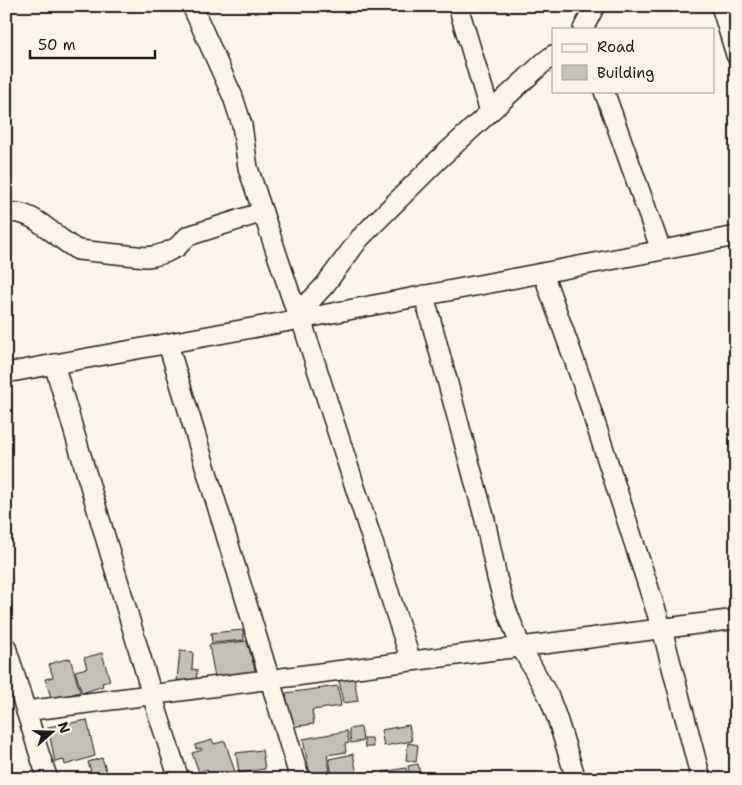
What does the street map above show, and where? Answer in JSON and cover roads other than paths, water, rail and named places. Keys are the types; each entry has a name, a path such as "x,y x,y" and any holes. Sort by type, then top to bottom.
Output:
{"street":[{"path":"192,6 236,106 242,125 248,168 411,662"},
{"path":"458,6 490,112"},
{"path":"584,28 595,6"},
{"path":"721,6 736,55"},
{"path":"298,315 325,285 360,238 436,161 552,56"},
{"path":"604,92 661,250"},
{"path":"6,213 16,212 28,216 68,246 78,250 146,257 160,255 177,247 188,236 263,212"},
{"path":"6,373 168,344 298,315 424,295 736,236"},
{"path":"543,272 585,391 662,628 701,779"},
{"path":"424,295 485,520 497,578 521,647 549,697 558,718 576,779"},
{"path":"168,344 300,779"},
{"path":"54,364 152,695 179,779"},
{"path":"26,711 736,619"},
{"path":"6,647 40,759 48,779"}]}
